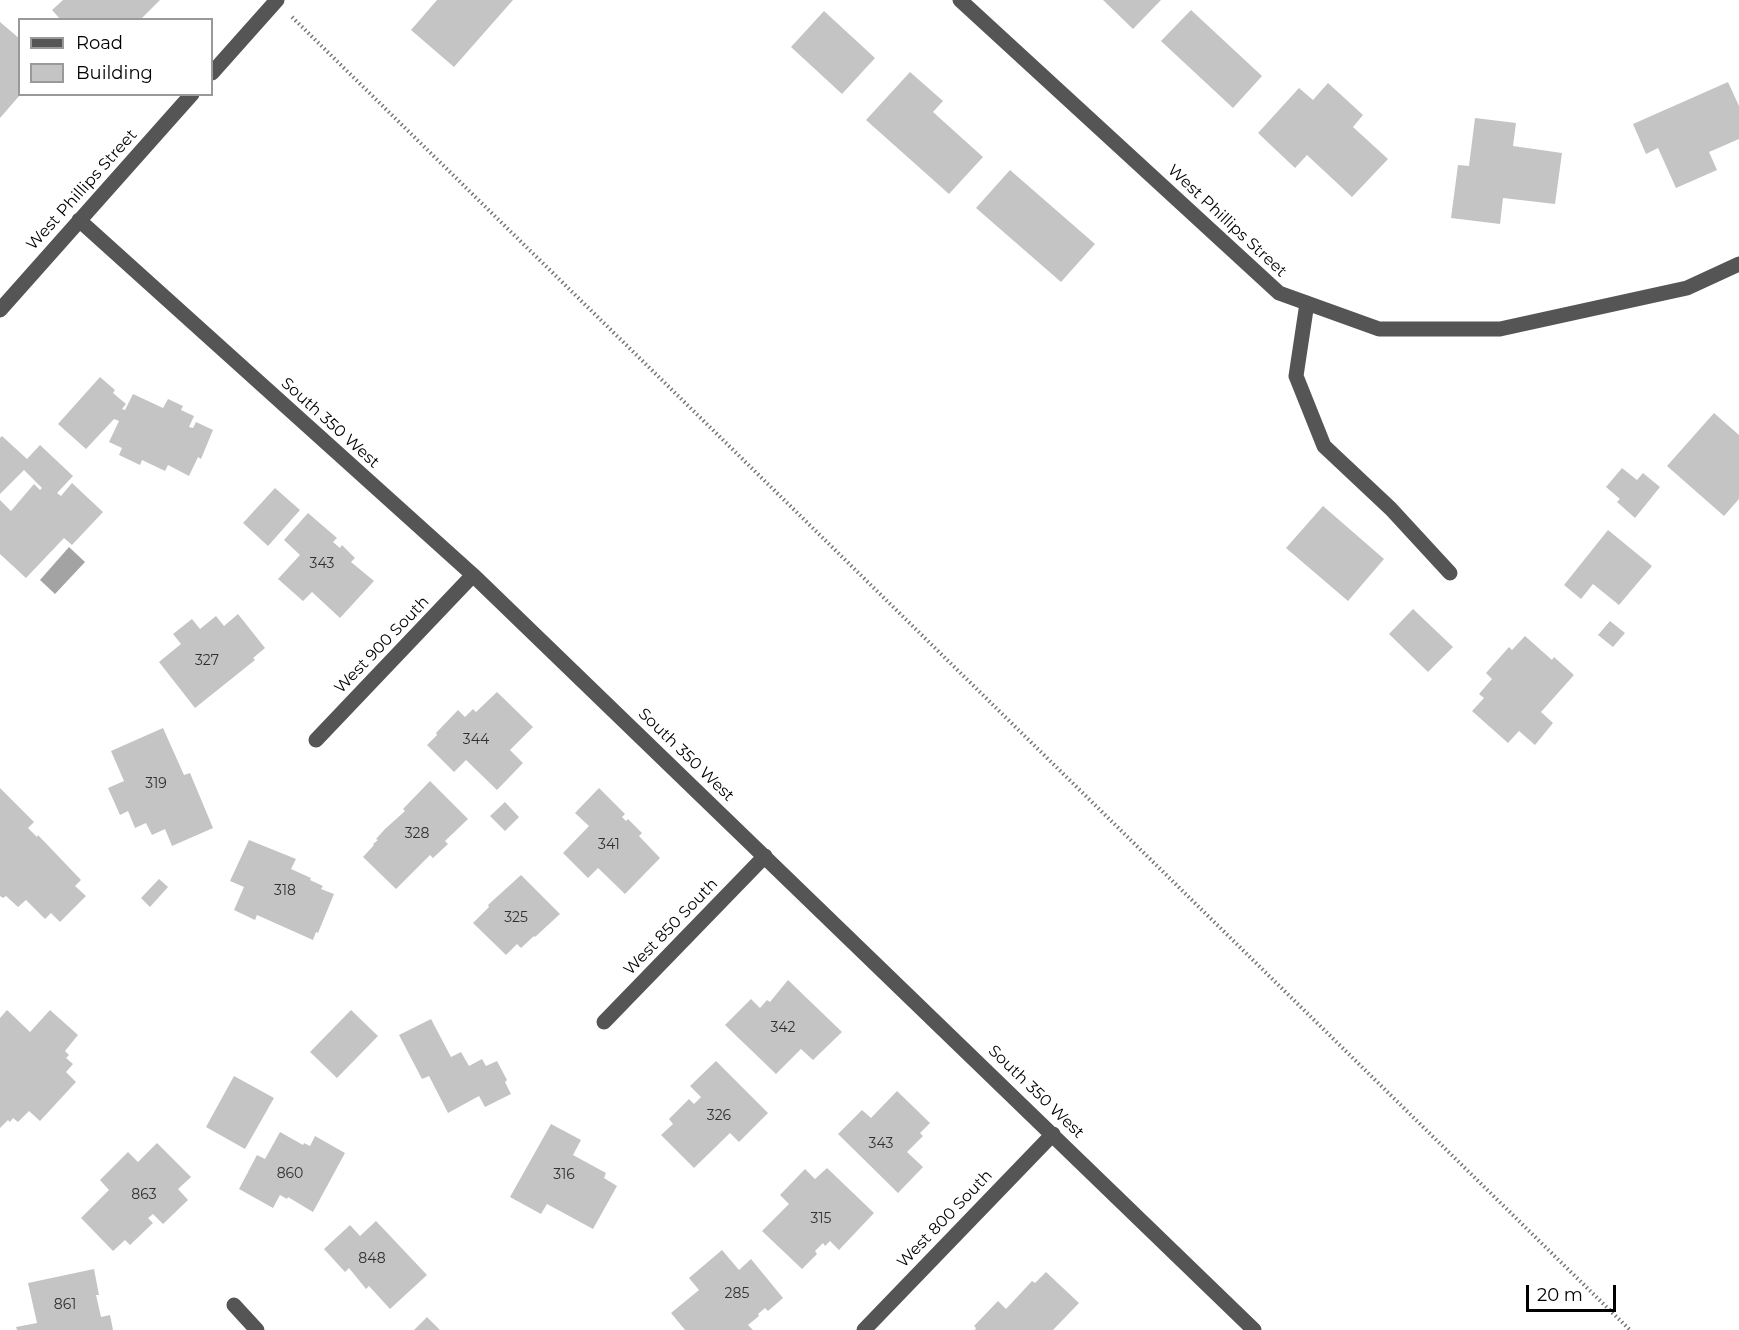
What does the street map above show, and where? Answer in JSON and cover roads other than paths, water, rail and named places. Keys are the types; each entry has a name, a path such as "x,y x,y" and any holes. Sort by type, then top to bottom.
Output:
{"street":[{"name":"West Phillips Street","path":"960,0 1279,294 1379,329 1500,328 1687,288 1739,264"},
{"path":"213,72 276,1"},
{"name":"West Phillips Street","path":"0,310 190,96"},
{"name":"South 350 West","path":"79,220 473,575 1254,1330"},
{"path":"1307,303 1296,376 1324,446 1391,509 1450,573"},
{"name":"West 900 South","path":"316,740 473,575"},
{"name":"West 850 South","path":"604,1022 765,856"},
{"name":"West 800 South","path":"864,1330 1053,1134"},
{"path":"234,1305 256,1330"}]}
